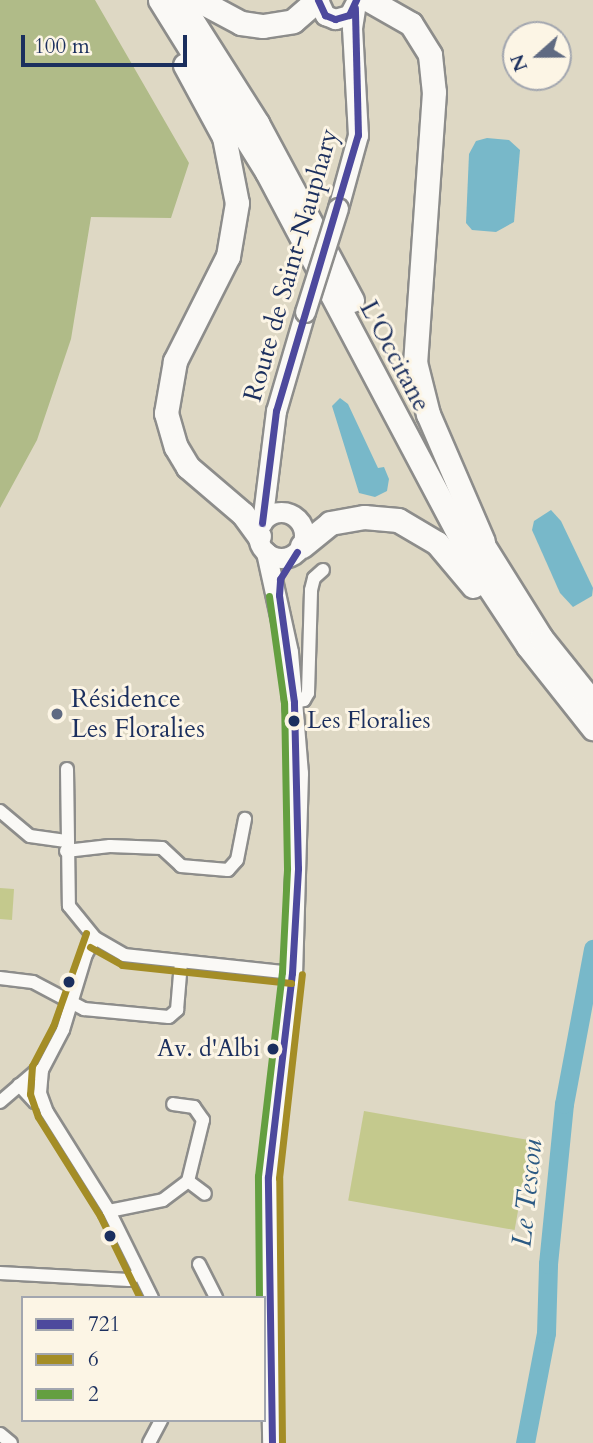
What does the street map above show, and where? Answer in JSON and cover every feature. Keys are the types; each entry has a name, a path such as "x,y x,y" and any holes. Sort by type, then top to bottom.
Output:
{"highway":[{"path":"145,0 218,122 230,151 237,191 228,256 170,376 166,401 168,427 188,467 243,514 262,537"},
{"name":"L'Occitane","path":"160,0 267,172 479,572 581,704"},
{"name":"L'Occitane","path":"179,0 280,163 493,564 581,704"},
{"path":"198,0 241,23 263,26 293,21 321,6"},
{"path":"360,3 411,24 430,55 434,92 415,362 428,414 493,564"},
{"path":"299,549 330,523 364,517 398,520 416,528 449,555 501,623 581,704"}],"main road":[{"name":"Route de Saint-Nauphary","path":"262,537 275,411 358,135 352,28 360,3"},
{"path":"321,6 344,18 360,3"},
{"name":"Route de Saint-Nauphary","path":"321,6 356,71"},
{"path":"267,474 276,497 302,525 299,549 280,579 279,595"},
{"path":"272,1443 268,1177 292,973 298,855 294,702 279,595 262,537 275,513 293,515"},
{"path":"262,537 281,558 299,549"}],"street":[{"path":"294,702 304,700 308,692 311,590 314,578 323,570"},
{"path":"66,769 69,906 95,938 124,956 292,973"},
{"path":"0,811 30,836 66,846 162,848 181,866 228,870 237,860 245,819"},
{"path":"95,938 42,1070 42,1102 109,1211 137,1274 151,1296"},
{"path":"0,978 33,982 70,1004 169,1017 177,1010 181,961"},
{"path":"0,1102 42,1070"},
{"path":"19,1085 35,1102 42,1102"},
{"path":"109,1211 163,1200 188,1181 203,1120 194,1107 173,1104"},
{"path":"188,1181 205,1194"},
{"path":"199,1264 215,1296"},
{"path":"0,1273 129,1280 137,1274"},
{"path":"154,1442 160,1422"},
{"path":"0,1434 11,1443"}],"green space":[{"path":"0,0 95,0 189,163 171,218 91,217 71,339 37,440 0,508"},
{"path":"0,888 14,889 12,920 0,919"},
{"path":"364,1111 530,1140 515,1230 348,1201"}],"water":[{"path":"487,138 509,140 520,150 514,222 496,232 472,230 466,223 469,154 476,141"},
{"path":"340,398 348,404 378,468 384,467 389,479 387,491 375,497 359,493 332,406"},
{"path":"551,510 561,521 593,588 592,596 573,607 560,593 532,530 534,521"}],"waterway":[{"name":"Le Tescou","path":"525,1443 546,1333 548,1264 564,1104 593,949"}],"transit line":[{"name":"721","path":"318,0 325,15 335,19 349,15 356,0"},
{"name":"721","path":"262,523 276,411 358,135 355,8"},
{"name":"721","path":"272,1443 268,1177 292,973 298,868 294,702 279,595 280,579 297,552"},
{"name":"2","path":"259,1296 258,1176 282,972 287,868 284,703 269,596"},
{"name":"6","path":"86,933 53,1026 32,1066 30,1094 38,1117 100,1216 139,1296"},
{"name":"6","path":"90,947 122,965 291,983"},
{"name":"6","path":"282,1443 279,1178 302,974"}],"place":[{"name":"Résidence Les Floralies","path":"57,714"},
{"name":"Les Floralies","path":"294,721"},
{"name":"Av. d'Albi","path":"273,1049"}]}
